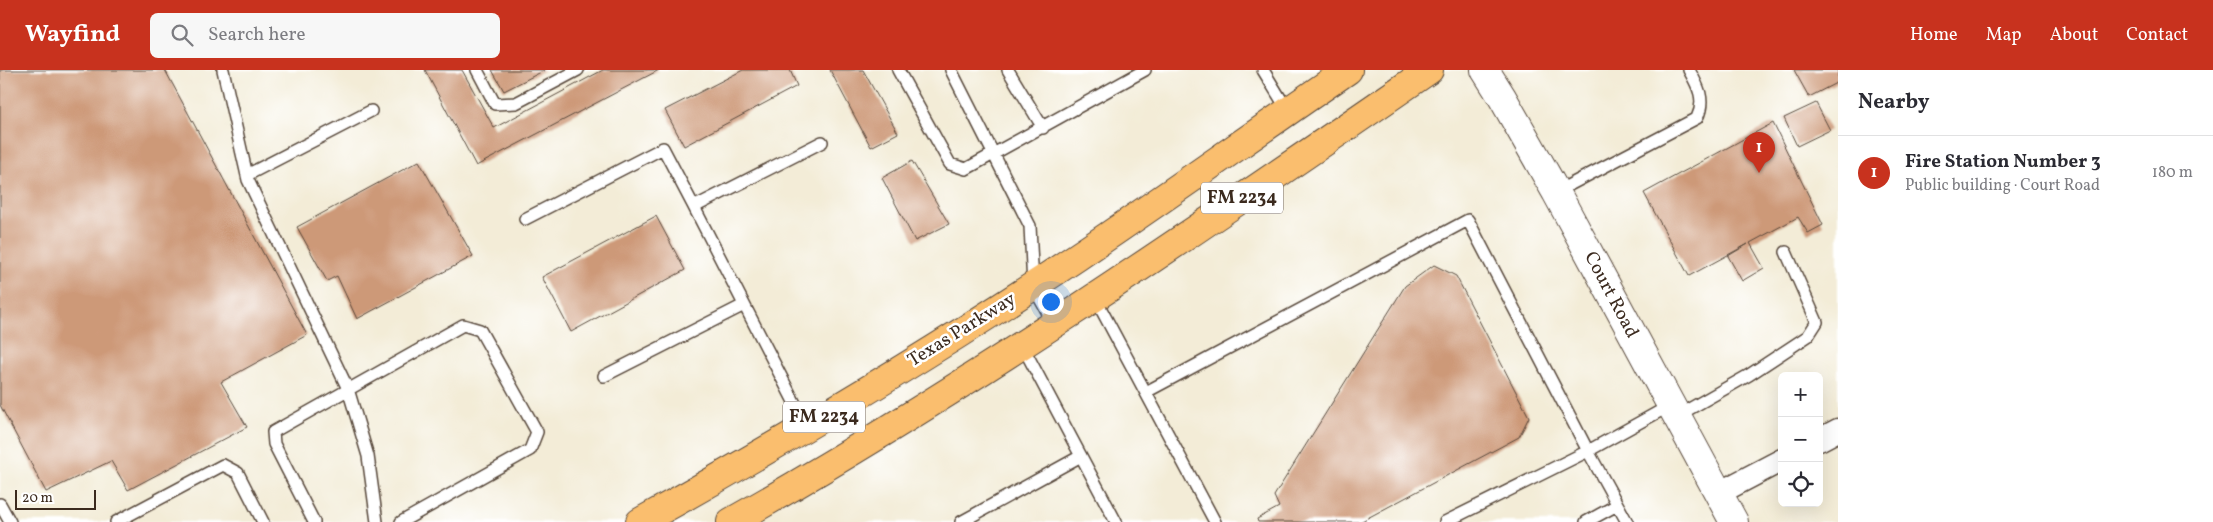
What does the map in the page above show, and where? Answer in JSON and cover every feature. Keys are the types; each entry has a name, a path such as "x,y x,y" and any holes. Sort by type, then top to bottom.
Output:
{"main road":[{"name":"Texas Parkway","path":"640,522 806,428 1033,286 1348,70"},
{"name":"FM 2234","path":"731,522 807,479 1022,345 1429,70"}],"street":[{"name":"Court Road","path":"1485,70 1556,192 1734,522"},
{"path":"1823,438 1838,430"},
{"path":"1719,493 1778,462"}],"lane":[{"path":"223,70 247,176 348,389 368,456 377,522"},
{"path":"477,70 495,104 516,104 578,70"},
{"path":"898,70 950,164 966,169 1145,70"},
{"path":"951,70 1030,226 1033,286 1054,324"},
{"path":"1008,70 1042,128"},
{"path":"1263,70 1288,111"},
{"path":"1556,192 1697,118 1702,108 1700,90 1689,70"},
{"path":"247,176 370,111"},
{"path":"694,207 822,142"},
{"path":"525,219 663,148 806,428"},
{"path":"1146,392 1468,220 1627,522"},
{"path":"1445,522 1588,451 1749,375 1808,336 1817,322 1786,252"},
{"path":"1094,296 1215,522"},
{"path":"604,376 744,306"},
{"path":"314,522 274,444 273,432 463,324 480,330 537,432 530,450 400,522"},
{"path":"1022,345 1116,522"},
{"path":"961,522 1082,456"},
{"path":"116,522 223,465 238,473 263,522"},
{"path":"0,504 10,522"},
{"path":"1586,522 1617,504"}],"building":[{"path":"0,70 165,70 307,335 221,382 247,427 128,490 111,461 46,492 0,405"},
{"path":"425,70 462,70 494,128 603,70 659,70 476,166"},
{"path":"492,70 545,70 504,91"},
{"path":"743,70 790,70 797,86 684,146 665,110"},
{"path":"830,70 863,70 898,133 871,147"},
{"path":"1794,70 1838,70 1838,82 1809,97"},
{"path":"1816,103 1830,130 1797,146 1784,118"},
{"path":"1773,123 1823,225 1808,233 1798,217 1750,243 1764,268 1742,281 1728,256 1748,244 1689,276 1644,193"},
{"path":"419,161 473,256 357,319 337,276 327,281 297,227"},
{"path":"912,161 949,224 915,241 882,178"},
{"path":"656,216 685,270 571,332 542,277"},
{"path":"1434,265 1456,276 1529,417 1519,437 1360,522 1258,522 1257,519 1279,507 1274,496 1405,286"}],"place":[{"name":"Fire Station Number 3","path":"1759,173"}]}
